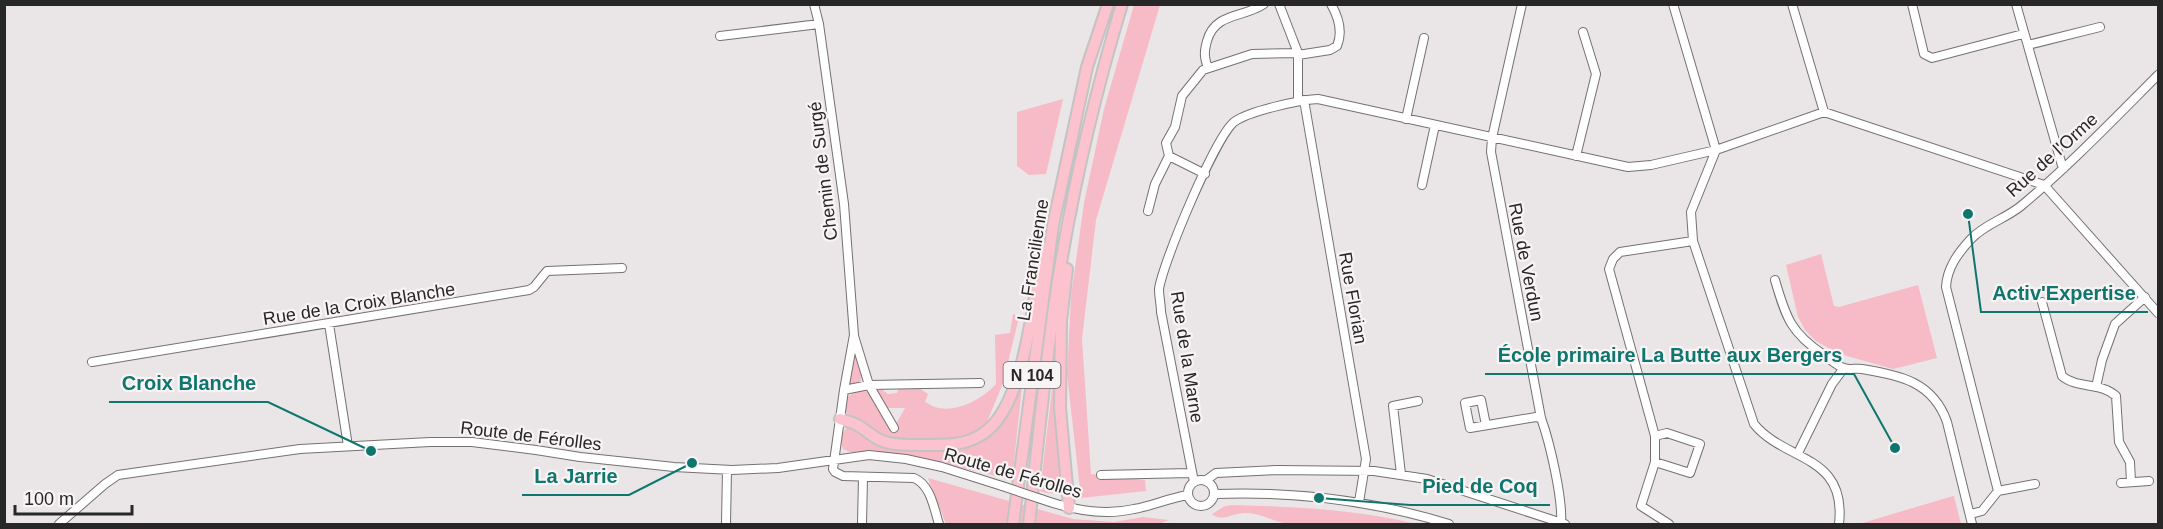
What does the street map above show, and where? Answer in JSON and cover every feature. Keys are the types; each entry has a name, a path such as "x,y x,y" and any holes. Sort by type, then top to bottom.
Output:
{"highway":[{"name":"La Francilienne","path":"1013,525 1053,225 1087,67 1108,4"},
{"name":"La Francilienne","path":"1029,525 1054,308 1066,232 1101,71 1122,4"},
{"path":"840,419 857,425 882,441 892,444 950,445 967,442 984,433 999,418 1014,387 1025,345 1044,244 1053,225"},
{"path":"1066,232 1068,265 1061,321 1060,408 1069,508"}],"street":[{"name":"Chemin de Surgé","path":"814,4 819,24 844,204 854,335 869,384 894,428"},
{"path":"1208,68 1203,56 1210,31 1225,18 1255,10 1264,4"},
{"path":"1279,4 1298,54"},
{"path":"1149,211 1155,184 1168,156 1166,143 1175,127 1182,96 1203,70 1252,54 1298,54 1330,50 1337,46 1341,33 1331,4"},
{"name":"Rue de Verdun","path":"1522,4 1492,138 1491,153 1563,524"},
{"path":"1672,4 1716,150 1691,212 1693,241 1754,424 1761,432 1816,464 1834,487 1841,507 1839,525"},
{"path":"1792,4 1824,112 2044,186 2158,313"},
{"path":"1912,4 1924,54 1932,58 2023,34"},
{"path":"2016,4 2062,169"},
{"path":"720,36 819,24"},
{"path":"2028,45 2100,27"},
{"path":"1576,156 1596,74 1583,32"},
{"path":"1406,119 1424,38"},
{"name":"Rue Florian","path":"1298,54 1301,100 1366,459 1359,502"},
{"name":"Rue de l'Orme","path":"1998,491 1946,287 1947,277 1954,260 1980,230 2018,208 2044,186 2158,75"},
{"name":"Rue de la Marne","path":"1194,482 1166,344 1159,291 1171,247 1219,146 1234,122 1245,116 1301,100 1318,99 1628,167 1651,165 1716,150 1824,112"},
{"path":"1422,184 1435,125"},
{"path":"1168,156 1205,174"},
{"path":"1669,525 1641,506 1655,462 1654,436 1609,269 1613,259 1620,252 1693,241"},
{"name":"Rue de la Croix Blanche","path":"92,362 529,290 547,271 622,268"},
{"path":"1776,280 1785,315 1798,335 1811,346 1844,368 1861,369 1908,380 1931,393 1940,405 1947,422 1972,525"},
{"path":"2096,387 2102,360 2115,324 2145,297"},
{"path":"2042,302 2062,376 2068,381 2110,390 2116,396 2119,442 2130,462 2131,482"},
{"path":"329,324 348,446"},
{"name":"Chemin de Surgé","path":"834,459 854,335"},
{"path":"1798,453 1832,384 1844,368"},
{"path":"844,390 869,384 980,383"},
{"path":"1401,474 1393,406 1418,401"},
{"path":"1486,425 1541,418"},
{"path":"1654,436 1667,433 1700,444 1690,472 1655,462"},
{"name":"Route de Férolles","path":"59,525 118,475 140,470 300,449 472,442 580,457 727,470 778,468 869,455 906,459 942,467 1069,508 1133,510 1188,495"},
{"path":"834,459 833,469 843,476 914,478 922,481 927,488 939,525"},
{"path":"726,525 727,470"},
{"path":"1205,481 1212,486 1214,494 1208,504 1201,507 1194,504 1188,495 1189,488 1194,482 1205,481 1216,472 1364,470 1401,474 1457,488 1563,524"},
{"name":"Route de Férolles","path":"1101,475 1191,473"},
{"path":"862,525 863,477"},
{"path":"2121,483 2149,481"},
{"path":"1971,514 1982,511 1998,491 2035,484"},
{"path":"1214,494 1312,497 1359,502 1402,511 1449,525"}],"shaded area":[{"path":"1134,5 1160,5 1096,220 1082,339 1091,474 1145,480 1146,491 1081,498 1067,374 1071,297 1084,203 1104,109"},
{"path":"1063,99 1046,174 1029,175 1017,166 1017,112"},
{"path":"1821,254 1834,306 1839,307 1918,285 1937,358 1893,369 1847,356 1816,341 1805,330 1798,317 1786,265"},
{"path":"1013,314 1019,317 1003,383 987,422 967,438 895,440 846,413 846,399 859,391 868,392 890,426 897,422 905,408 886,408 877,391 881,389 888,394 897,393 899,388 919,388 928,394 925,402 934,407 946,409 962,406 978,399 996,384 995,335 1010,333"},
{"path":"854,354 857,355 862,374 860,384 849,384 848,380"},
{"path":"1056,355 1062,486 1055,493 1050,493 1040,491"},
{"path":"1024,369 1012,480 913,456 850,452 843,449 842,433 849,426 893,447 985,436"},
{"path":"928,478 1073,519 1114,522 1143,517 1169,520 1159,524 946,524"},
{"path":"1953,496 1961,524 1859,524"},
{"path":"1225,506 1348,512 1416,524 1306,525 1285,523 1252,513 1220,518 1212,514"}],"place":[{"name":"Activ'Expertise","path":"1968,214"},
{"name":"École primaire La Butte aux Bergers","path":"1895,448"},
{"name":"Croix Blanche","path":"371,451"},
{"name":"La Jarrie","path":"692,463"},
{"name":"Pied de Coq","path":"1319,498"}]}
